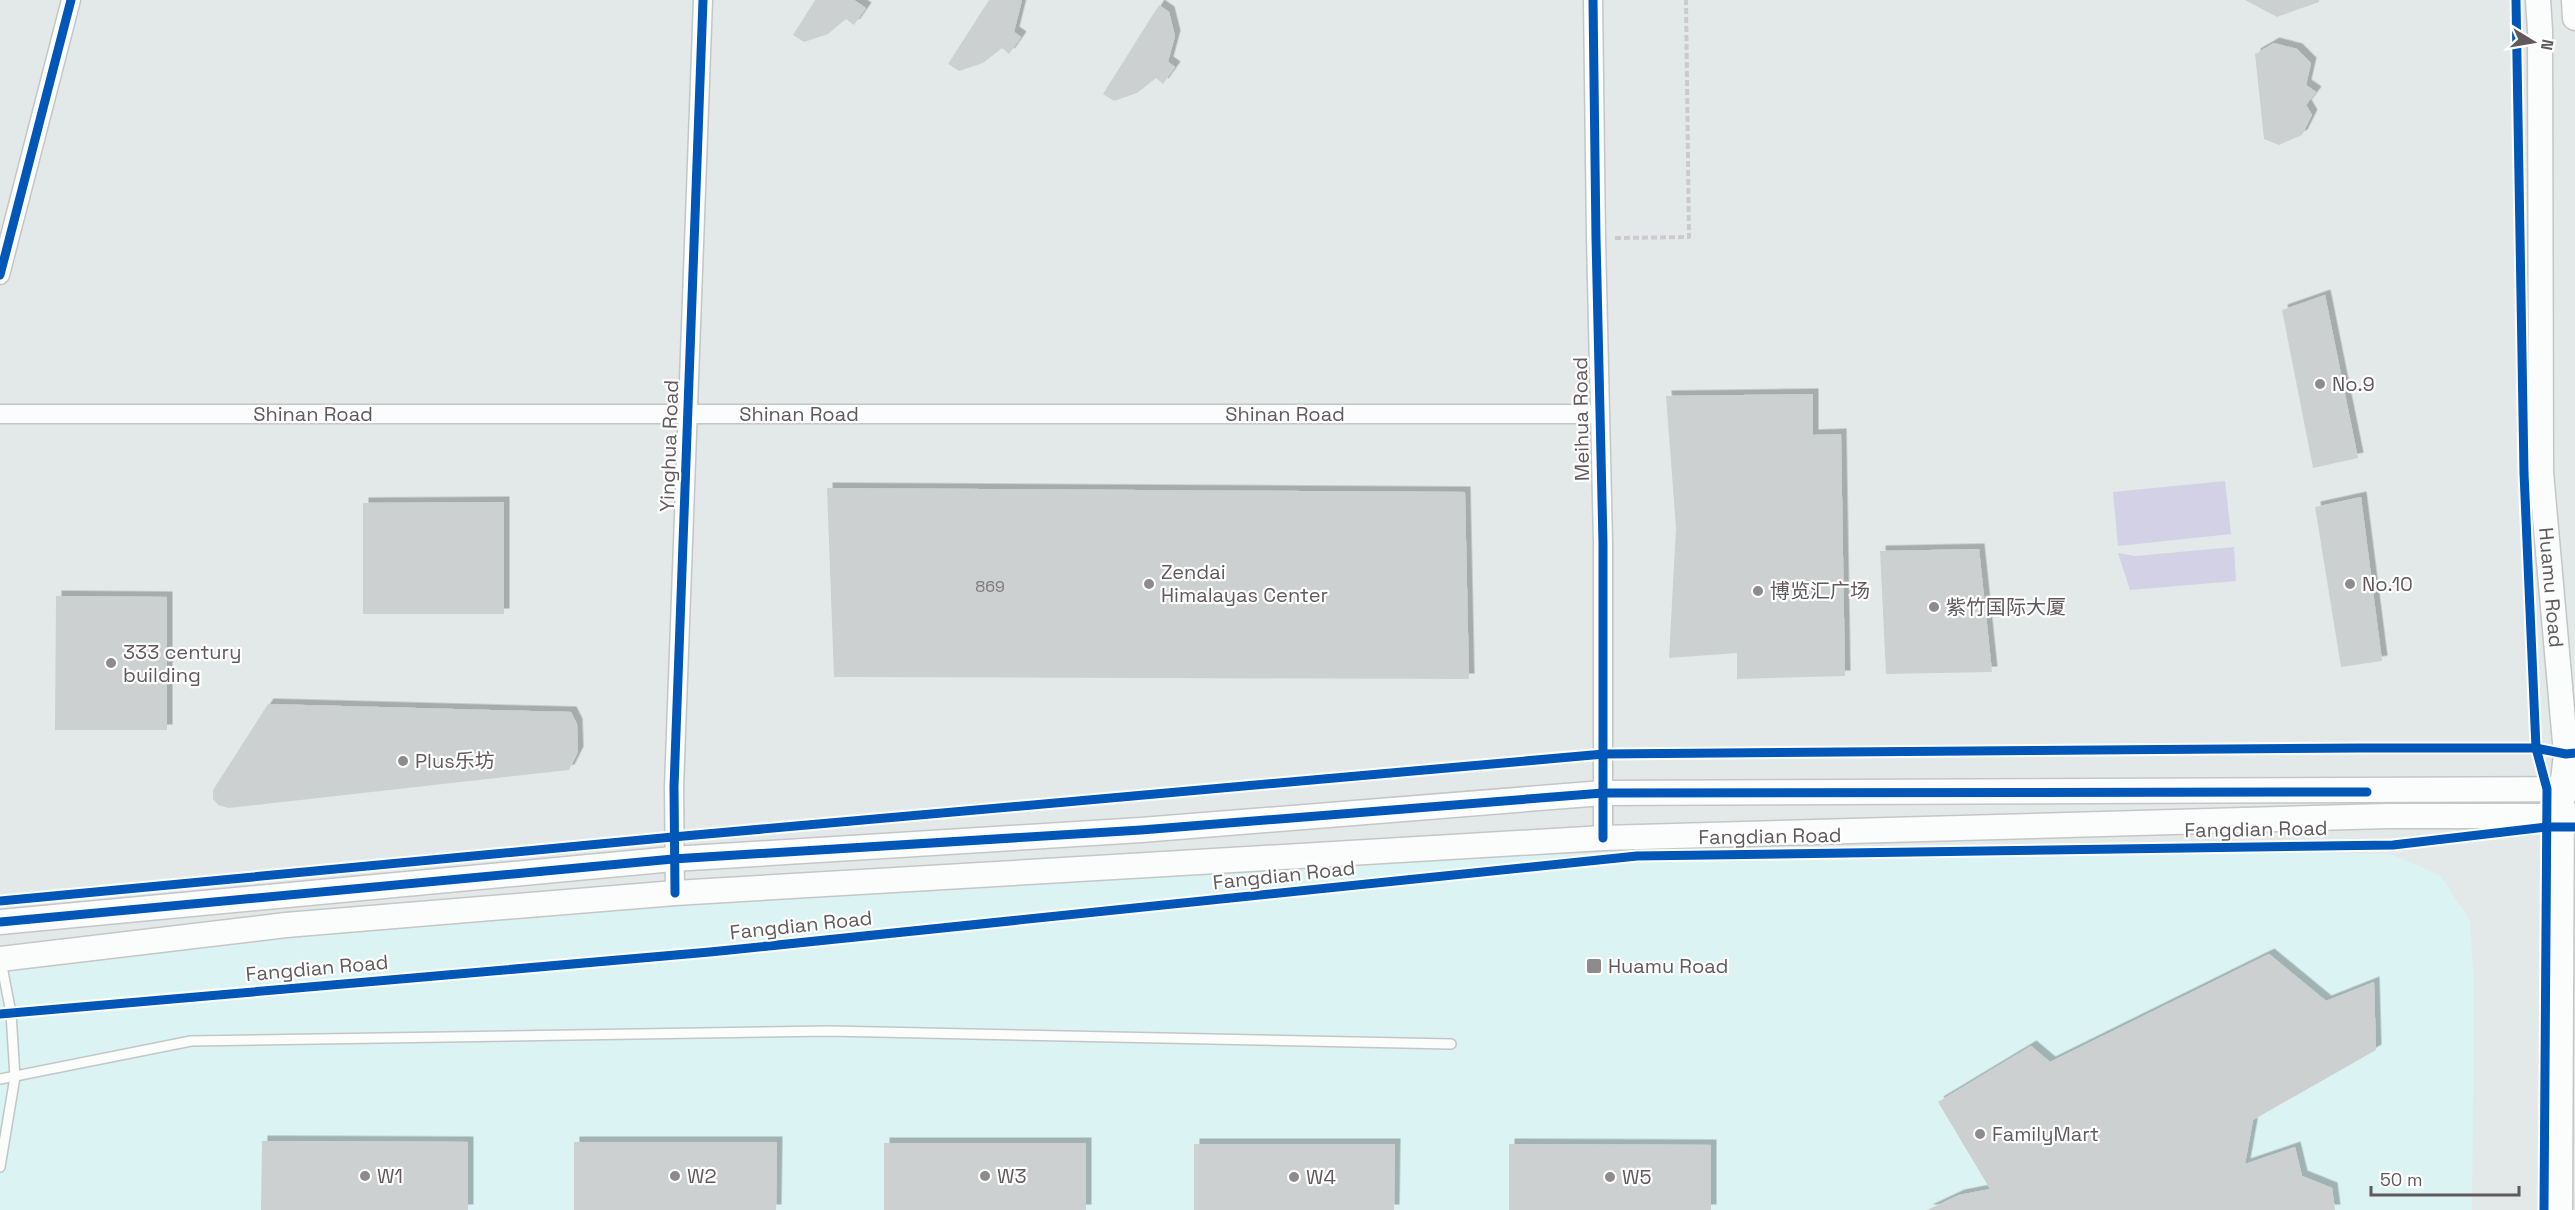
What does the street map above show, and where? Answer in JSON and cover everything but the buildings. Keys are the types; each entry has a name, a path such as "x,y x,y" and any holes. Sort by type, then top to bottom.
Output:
{"main road":[{"name":"Huamu Road","path":"2538,0 2540,30 2541,472 2570,817 2560,1210"},
{"path":"2574,0 2575,18"},
{"name":"Fangdian Road","path":"0,922 673,859 1141,830 1603,793 2569,789"},
{"name":"Fangdian Road","path":"0,959 286,925 675,893 1603,838 2388,816 2570,817"}],"street":[{"path":"0,275 71,0"},
{"name":"Yinghua Road","path":"675,893 673,859 703,0"},
{"name":"Meihua Road","path":"1593,0 1603,543 1603,838"},
{"name":"Shinan Road","path":"0,414 1599,414"}],"lane":[{"path":"0,959 11,1013 15,1077 0,1167"},
{"path":"0,1079 191,1041 829,1031 1451,1044"}],"path":[{"path":"1596,238 1689,237 1686,0"}],"shaded area":[{"path":"2225,481 2231,534 2118,546 2113,492"},
{"path":"2234,547 2236,581 2130,590 2118,553 2135,556"},
{"path":"1774,847 2390,854 2440,875 2470,921 2474,986 2472,1210 0,1210 0,959 1037,872"}],"cycle path":[{"path":"0,275 71,0"},
{"path":"675,893 674,787 703,0"},
{"path":"1593,0 1603,543 1603,838"},
{"path":"2516,0 2524,473 2536,748 2547,789 2544,1210"},
{"path":"0,901 673,837 1604,754 2360,748 2536,748 2566,754 2575,753"},
{"path":"0,922 673,859 1141,830 1603,793 2367,792"},
{"path":"0,1014 710,952 1637,856 2393,845 2546,827 2575,827"}],"place":[{"name":"No.9","path":"2320,384"},
{"name":"Zendai Himalayas Center","path":"1149,584"},
{"name":"No.10","path":"2350,584"},
{"name":"博览汇广场","path":"1758,591"},
{"name":"紫竹国际大厦","path":"1934,607"},
{"name":"333 century building","path":"111,663"},
{"name":"Plus乐坊","path":"403,761"},
{"name":"Huamu Road","path":"1594,966"},
{"name":"FamilyMart","path":"1980,1134"},
{"name":"W1","path":"365,1176"},
{"name":"W2","path":"675,1176"},
{"name":"W3","path":"985,1176"},
{"name":"W4","path":"1294,1177"},
{"name":"W5","path":"1610,1177"}]}
